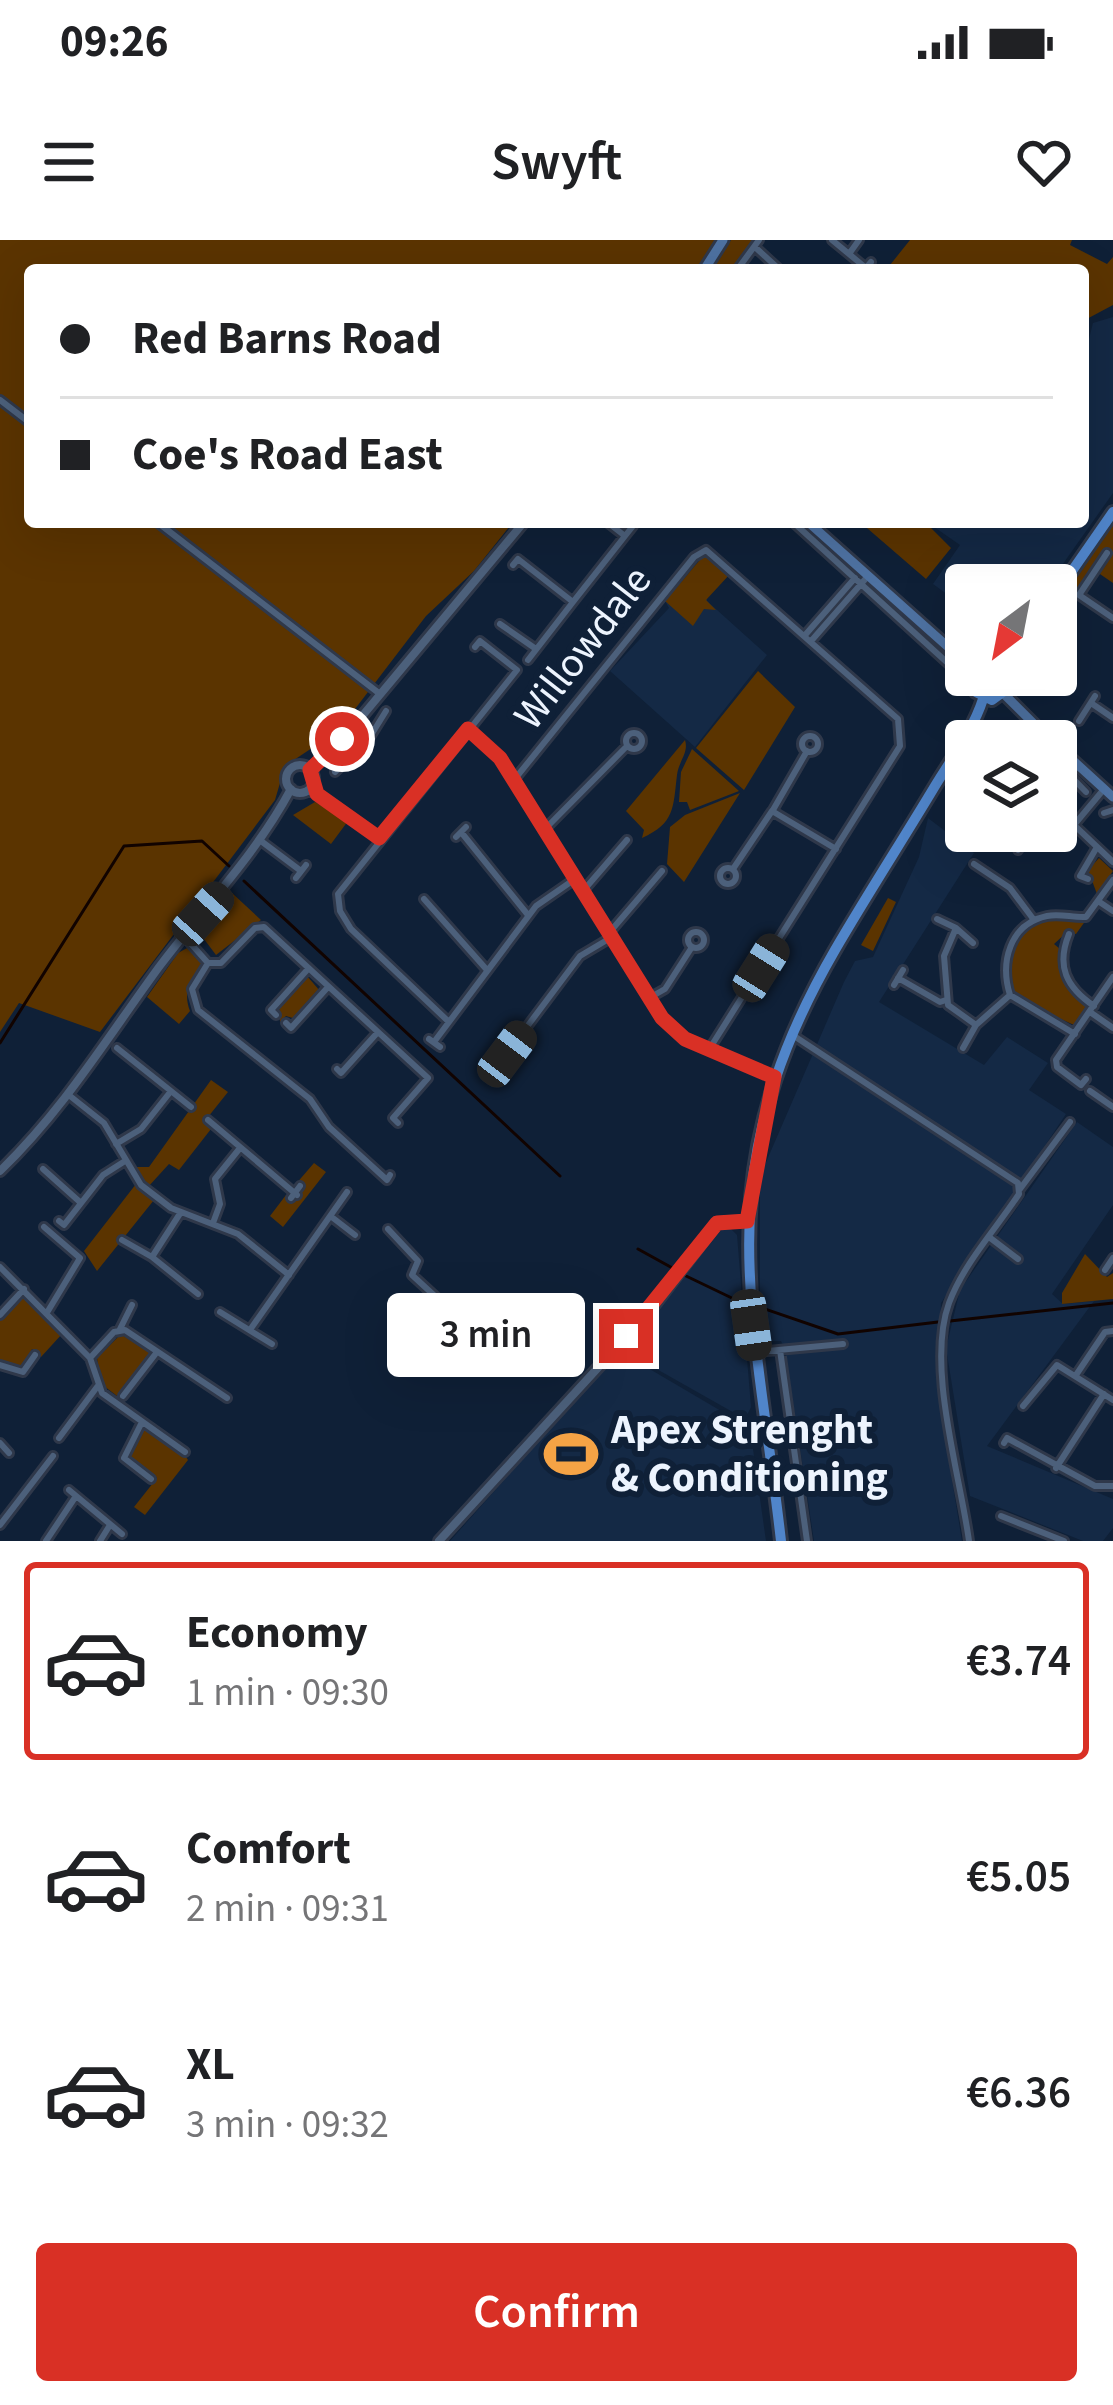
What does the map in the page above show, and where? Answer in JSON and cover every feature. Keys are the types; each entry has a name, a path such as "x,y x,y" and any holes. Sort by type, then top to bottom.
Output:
{"main road":[{"path":"1077,564 1113,512"},
{"path":"814,528 862,577 945,646"},
{"path":"781,1541 747,1290 747,1221 774,1077 790,1035 983,699 996,696"},
{"path":"1006,696 1031,720"},
{"path":"1077,764 1109,793"}],"street":[{"path":"832,240 861,264"},
{"path":"849,254 859,240"},
{"path":"0,400 24,418"},
{"path":"166,528 380,694"},
{"path":"0,1171 70,1096 184,936 261,841 291,789 290,770 310,770 352,728 519,528"},
{"path":"615,528 625,536"},
{"path":"528,660 631,528"},
{"path":"801,528 945,653"},
{"name":"Willowdale","path":"514,780 700,551 712,552 809,637"},
{"path":"1107,553 1079,595 1113,618"},
{"path":"518,559 572,602"},
{"path":"710,1048 900,746 902,732 891,712 809,637 862,577"},
{"path":"500,624 536,650"},
{"path":"449,1022 340,911 341,886 517,670 480,641 475,647"},
{"path":"1079,721 1093,699 1110,715 1113,704"},
{"path":"336,773 368,740 386,711"},
{"path":"352,728 368,740"},
{"path":"468,729 500,758 649,998 678,1034 774,1077"},
{"path":"544,830 566,814 627,746"},
{"path":"733,869 807,751"},
{"path":"310,770 317,794"},
{"path":"305,791 313,782"},
{"path":"1077,783 1086,792"},
{"path":"291,789 317,794 379,838"},
{"path":"1077,822 1109,793"},
{"path":"772,811 836,849"},
{"path":"1077,828 1113,862"},
{"path":"461,832 528,916"},
{"path":"583,892 627,840"},
{"path":"261,841 301,871"},
{"path":"1088,879 1080,876 1097,847"},
{"path":"974,863 1010,888 1034,920"},
{"path":"502,1060 580,956 610,935 663,871"},
{"path":"434,1043 528,916 575,879"},
{"path":"1075,1034 1010,995 1005,978 1009,947 1034,920 1058,914 1081,919 1113,880"},
{"path":"424,899 487,970"},
{"path":"1098,901 1113,911"},
{"path":"937,919 973,943"},
{"path":"184,936 208,963 221,963 260,926 428,1078 393,1118 398,1123"},
{"path":"956,928 944,956 946,1000 976,1025"},
{"path":"1069,934 1061,945 1069,983 1113,1028"},
{"path":"649,998 665,989 692,947"},
{"path":"208,963 191,988 198,1010 241,1048 276,1069 310,1099 329,1127 387,1180 390,1175"},
{"path":"277,1015 271,1010 308,968"},
{"path":"1086,1079 1081,1085 1055,1064 1113,977"},
{"path":"898,978 940,1002 946,1000"},
{"path":"286,1023 291,1028 328,986"},
{"path":"964,1048 976,1025 1010,995"},
{"path":"338,1069 341,1073 378,1032"},
{"path":"790,1035 1014,1178 1020,1189"},
{"path":"118,1048 191,1107"},
{"path":"116,1144 140,1129 171,1090"},
{"path":"1090,1090 1113,1107"},
{"path":"70,1096 104,1123 141,1185 181,1212 238,1234 290,1275"},
{"path":"208,1120 296,1193"},
{"path":"969,1541 941,1366 942,1334 952,1297 1020,1189 1070,1122"},
{"path":"213,1224 220,1196 214,1179 240,1148"},
{"path":"59,1222 64,1225 103,1175 125,1160"},
{"path":"43,1169 81,1203"},
{"path":"347,1192 329,1215 355,1235"},
{"path":"152,1257 181,1212"},
{"path":"252,1327 333,1218"},
{"path":"439,1541 681,1273 717,1223 747,1221"},
{"path":"44,1227 80,1258 47,1312"},
{"path":"388,1229 418,1261 412,1275 462,1321"},
{"path":"989,1238 1018,1259"},
{"path":"122,1240 198,1294"},
{"path":"1105,1270 1113,1258"},
{"path":"0,1267 90,1358 97,1387 185,1452"},
{"path":"0,1315 24,1289"},
{"path":"90,1358 120,1329 132,1306"},
{"path":"220,1312 232,1324 252,1327 272,1344"},
{"path":"120,1329 227,1398"},
{"path":"1076,1375 1106,1332 1113,1331"},
{"path":"754,1352 843,1344"},
{"path":"780,1350 806,1541"},
{"path":"123,1396 158,1352"},
{"path":"0,1365 23,1372 35,1355"},
{"path":"1023,1406 1051,1369 1063,1366 1113,1400"},
{"path":"58,1438 97,1387"},
{"path":"1056,1468 1104,1394"},
{"path":"142,1422 124,1457 152,1479"},
{"path":"1004,1443 1007,1438 1056,1468 1107,1490 1113,1486"},
{"path":"0,1443 9,1453"},
{"path":"0,1525 53,1456"},
{"path":"46,1541 72,1492 122,1534"},
{"path":"1001,1516 1064,1541"},
{"path":"100,1541 110,1525"}],"shaded area":[{"path":"0,240 717,240 699,264 24,264 24,528 508,528 474,571 426,616 339,730 285,766 275,800 100,1032 19,1003 0,1032"},
{"path":"731,240 754,240 736,264 716,264"},
{"path":"910,240 1072,240 1070,245 1107,264 1113,257 1113,305 1089,318 1089,264 891,264"},
{"path":"1113,317 1113,493 1089,527 1089,339 1093,323"},
{"path":"1113,523 1113,583 1097,572 1082,592 1077,590 1077,575"},
{"path":"867,528 931,528 951,548 926,579"},
{"path":"936,528 1088,528 1063,564 947,564 960,545"},
{"path":"704,555 730,574 706,600 716,610 704,609 693,626 665,601"},
{"path":"709,555 707,601 767,655 695,747 610,671 669,608 665,601 699,560"},
{"path":"945,567 945,593 933,584"},
{"path":"758,671 795,707 744,790 696,748"},
{"path":"685,740 667,820 642,838 644,830 626,811"},
{"path":"692,749 739,791 690,810 687,802 679,802 681,772"},
{"path":"740,793 684,882 667,864 670,827 685,815"},
{"path":"315,802 348,821 331,844 293,815"},
{"path":"928,818 945,831 945,852 974,853 879,1002 984,1065 1007,1037 1048,1063 1029,1090 1066,1114 941,1303 938,1394 962,1541 814,1541 785,1349 781,1341 760,1341 760,1176 844,982 855,961 873,957 919,857"},
{"path":"1099,858 1113,871 1097,894 1088,870"},
{"path":"232,893 261,920 216,955 198,931"},
{"path":"888,898 896,902 873,951 861,945"},
{"path":"1046,917 1086,920 1076,934 1067,932 1054,944 1060,949 1065,983 1087,1006 1074,1025 1030,1005 1023,996 1015,997 1009,985 1012,951"},
{"path":"187,948 202,963 188,991 190,1011 179,1024 147,997 178,953"},
{"path":"307,976 320,991 296,1019 286,1016 280,1022 279,1005"},
{"path":"211,1080 228,1092 204,1122 211,1129 179,1170 169,1164 148,1187 133,1167 149,1167"},
{"path":"1077,1122 1113,1147 1113,1205 1052,1294 1063,1304 1094,1301 987,1446 1113,1499 1113,1528 1103,1541 1083,1541 970,1496 946,1348 960,1290"},
{"path":"314,1163 326,1172 283,1227 270,1216 286,1195 292,1200 301,1190 295,1185"},
{"path":"136,1184 154,1200 97,1271 84,1251"},
{"path":"726,1224 737,1235 751,1407 745,1419 623,1350"},
{"path":"1085,1254 1107,1277 1113,1273 1113,1299 1062,1304 1062,1293"},
{"path":"22,1294 62,1334 41,1357 32,1349 25,1368 16,1371 0,1361 0,1320"},
{"path":"121,1334 152,1354 117,1396 100,1383 97,1358"},
{"path":"619,1351 750,1428 766,1541 450,1541"},
{"path":"150,1428 180,1448 188,1460 145,1515 134,1507 157,1478 127,1454 141,1430"}],"waterway":[{"path":"0,1043 124,846 202,841 229,866"},
{"path":"244,881 560,1176"},
{"path":"638,1249 676,1270"},
{"path":"684,1275 736,1300"},
{"path":"950,1321 1113,1303"},
{"path":"759,1307 838,1334 938,1322"}],"place":[{"name":"Apex Strenght & Conditioning","path":"571,1454"}],"route":[{"path":"342,739 310,770 317,794 379,838 468,729 500,758 670,1028 774,1077 754,1160 747,1221 717,1223 679,1276 626,1336"}]}
